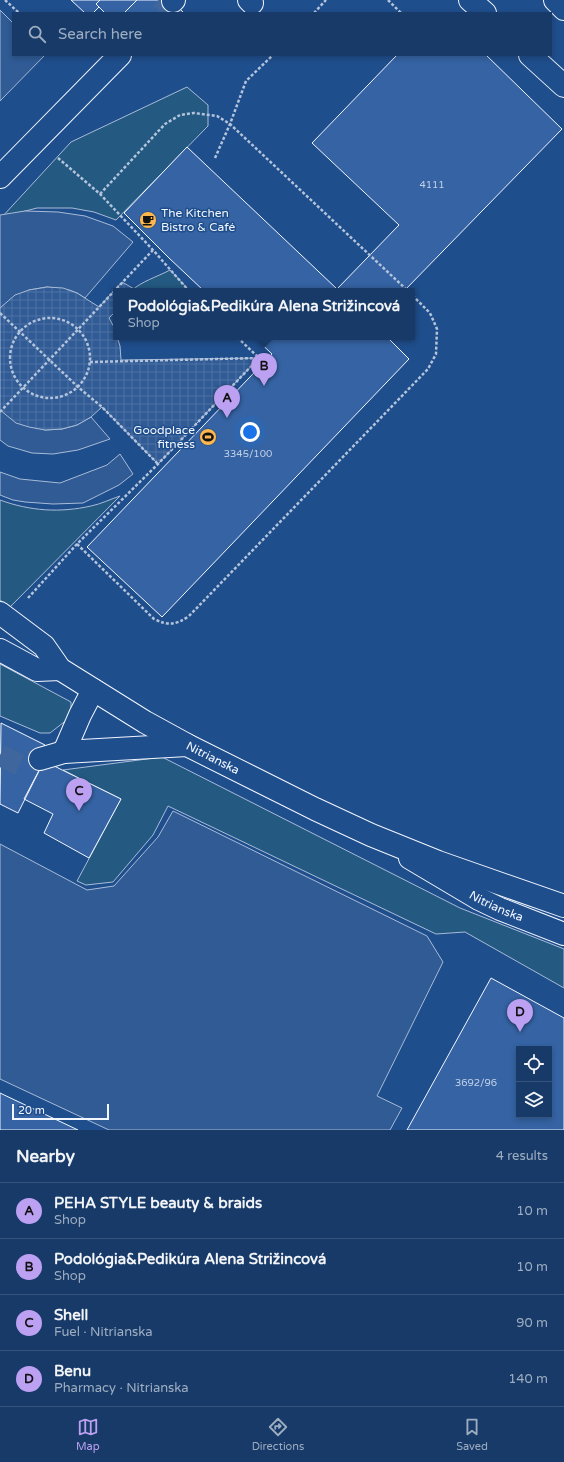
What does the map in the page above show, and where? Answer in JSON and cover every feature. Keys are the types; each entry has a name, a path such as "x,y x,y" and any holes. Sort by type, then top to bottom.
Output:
{"main road":[{"path":"470,0 483,12"},
{"path":"555,0 564,9"},
{"path":"0,177 119,56"},
{"path":"531,56 564,86"},
{"name":"Nitrianska","path":"0,612 44,646 60,669 146,722 187,745 315,809 371,834 438,862 564,906"},
{"path":"0,650 37,670 60,669"},
{"path":"64,752 93,690"},
{"path":"40,759 64,752 187,745"},
{"name":"Nitrianska","path":"371,834 479,899 500,909 564,934"}],"path":[{"path":"5,0 18,12"},
{"path":"315,12 326,0"},
{"path":"388,0 400,12"},
{"path":"215,158 246,82 272,56"},
{"path":"100,194 165,124 180,115 194,113 217,116 230,124 405,288"},
{"path":"37,140 100,194 186,288"},
{"path":"116,288 153,250"},
{"path":"0,412 113,292"},
{"path":"77,544 154,618 162,623 170,624 180,622 189,616 428,369 436,354 437,329 430,313 415,298"},
{"path":"0,313 78,387 102,407 158,464"},
{"path":"45,319 66,321 77,329 86,342 90,362 84,379 78,387 63,396 54,398 35,396 23,388 14,378 9,359 13,341 20,332 34,321 45,319"},
{"path":"241,340 259,358"},
{"path":"90,362 259,358"},
{"path":"26,601 77,544 158,464 259,358"}],"shaded area":[{"path":"0,10 12,22 12,56 44,56 0,101"},
{"path":"187,87 208,105 208,126 116,220 94,212 72,208 37,208 2,217 71,142"},
{"path":"25,211 58,212 85,216 113,226 133,242 85,298 69,290 47,287 29,290 0,308 0,215"},
{"path":"170,270 187,288 135,288"},
{"path":"122,282 132,288 116,288"},
{"path":"47,287 63,288 77,293 99,307 113,292 113,314 109,318 113,325 113,340 118,340 120,346 121,360 259,358 158,464 102,407 91,417 77,425 62,429 45,430 16,423 0,410 0,308 15,295 29,290"},
{"path":"0,410 45,430 62,429 77,425 91,417 110,439 78,450 53,454 32,453 8,446 0,440"},
{"path":"120,454 133,474 119,485 83,503 53,504 25,502 13,500 0,495 0,472 20,479 60,483 107,465"},
{"path":"120,496 10,607 0,600 0,500 34,509 68,510 91,506"},
{"path":"0,664 71,702 71,711 68,719 50,733 40,733 0,716"},
{"path":"162,757 460,908 564,949 564,988 465,932 436,934 168,806 153,835 113,882 86,885 77,881 121,799 63,770"},
{"path":"173,811 427,936 443,962 377,1096 402,1108 390,1130 109,1130 0,1079 0,844 87,890 114,886 158,837"}],"building":[{"path":"71,0 100,0 96,4 99,7 94,12 84,12"},
{"path":"100,0 137,0 125,12 104,12 96,4"},
{"path":"137,0 171,0 183,12 125,12"},
{"path":"396,56 487,56 562,129 407,288 338,288 399,225 312,143"},
{"path":"187,147 336,288 201,288 124,213"},
{"path":"257,340 390,340 409,359 162,617 87,547 272,354"},
{"path":"1,723 45,745 38,758 44,761 18,813 0,804"},
{"path":"44,761 121,799 89,858 44,833 53,814 24,799"},
{"path":"491,978 564,1018 564,1130 407,1130"},
{"path":"0,1093 78,1130 0,1130"}],"tunnel":[{"path":"162,12 173,1"},
{"path":"0,755 20,765 40,759"}],"place":[{"name":"The Kitchen Bistro & Café","path":"148,220"},
{"name":"Podológia&Pedikúra Alena Strižincová","path":"264,386"},
{"name":"PEHA STYLE beauty & braids","path":"227,418"},
{"name":"Goodplace fitness","path":"208,437"},
{"name":"Shell","path":"79,811"},
{"name":"Benu","path":"520,1032"}]}
